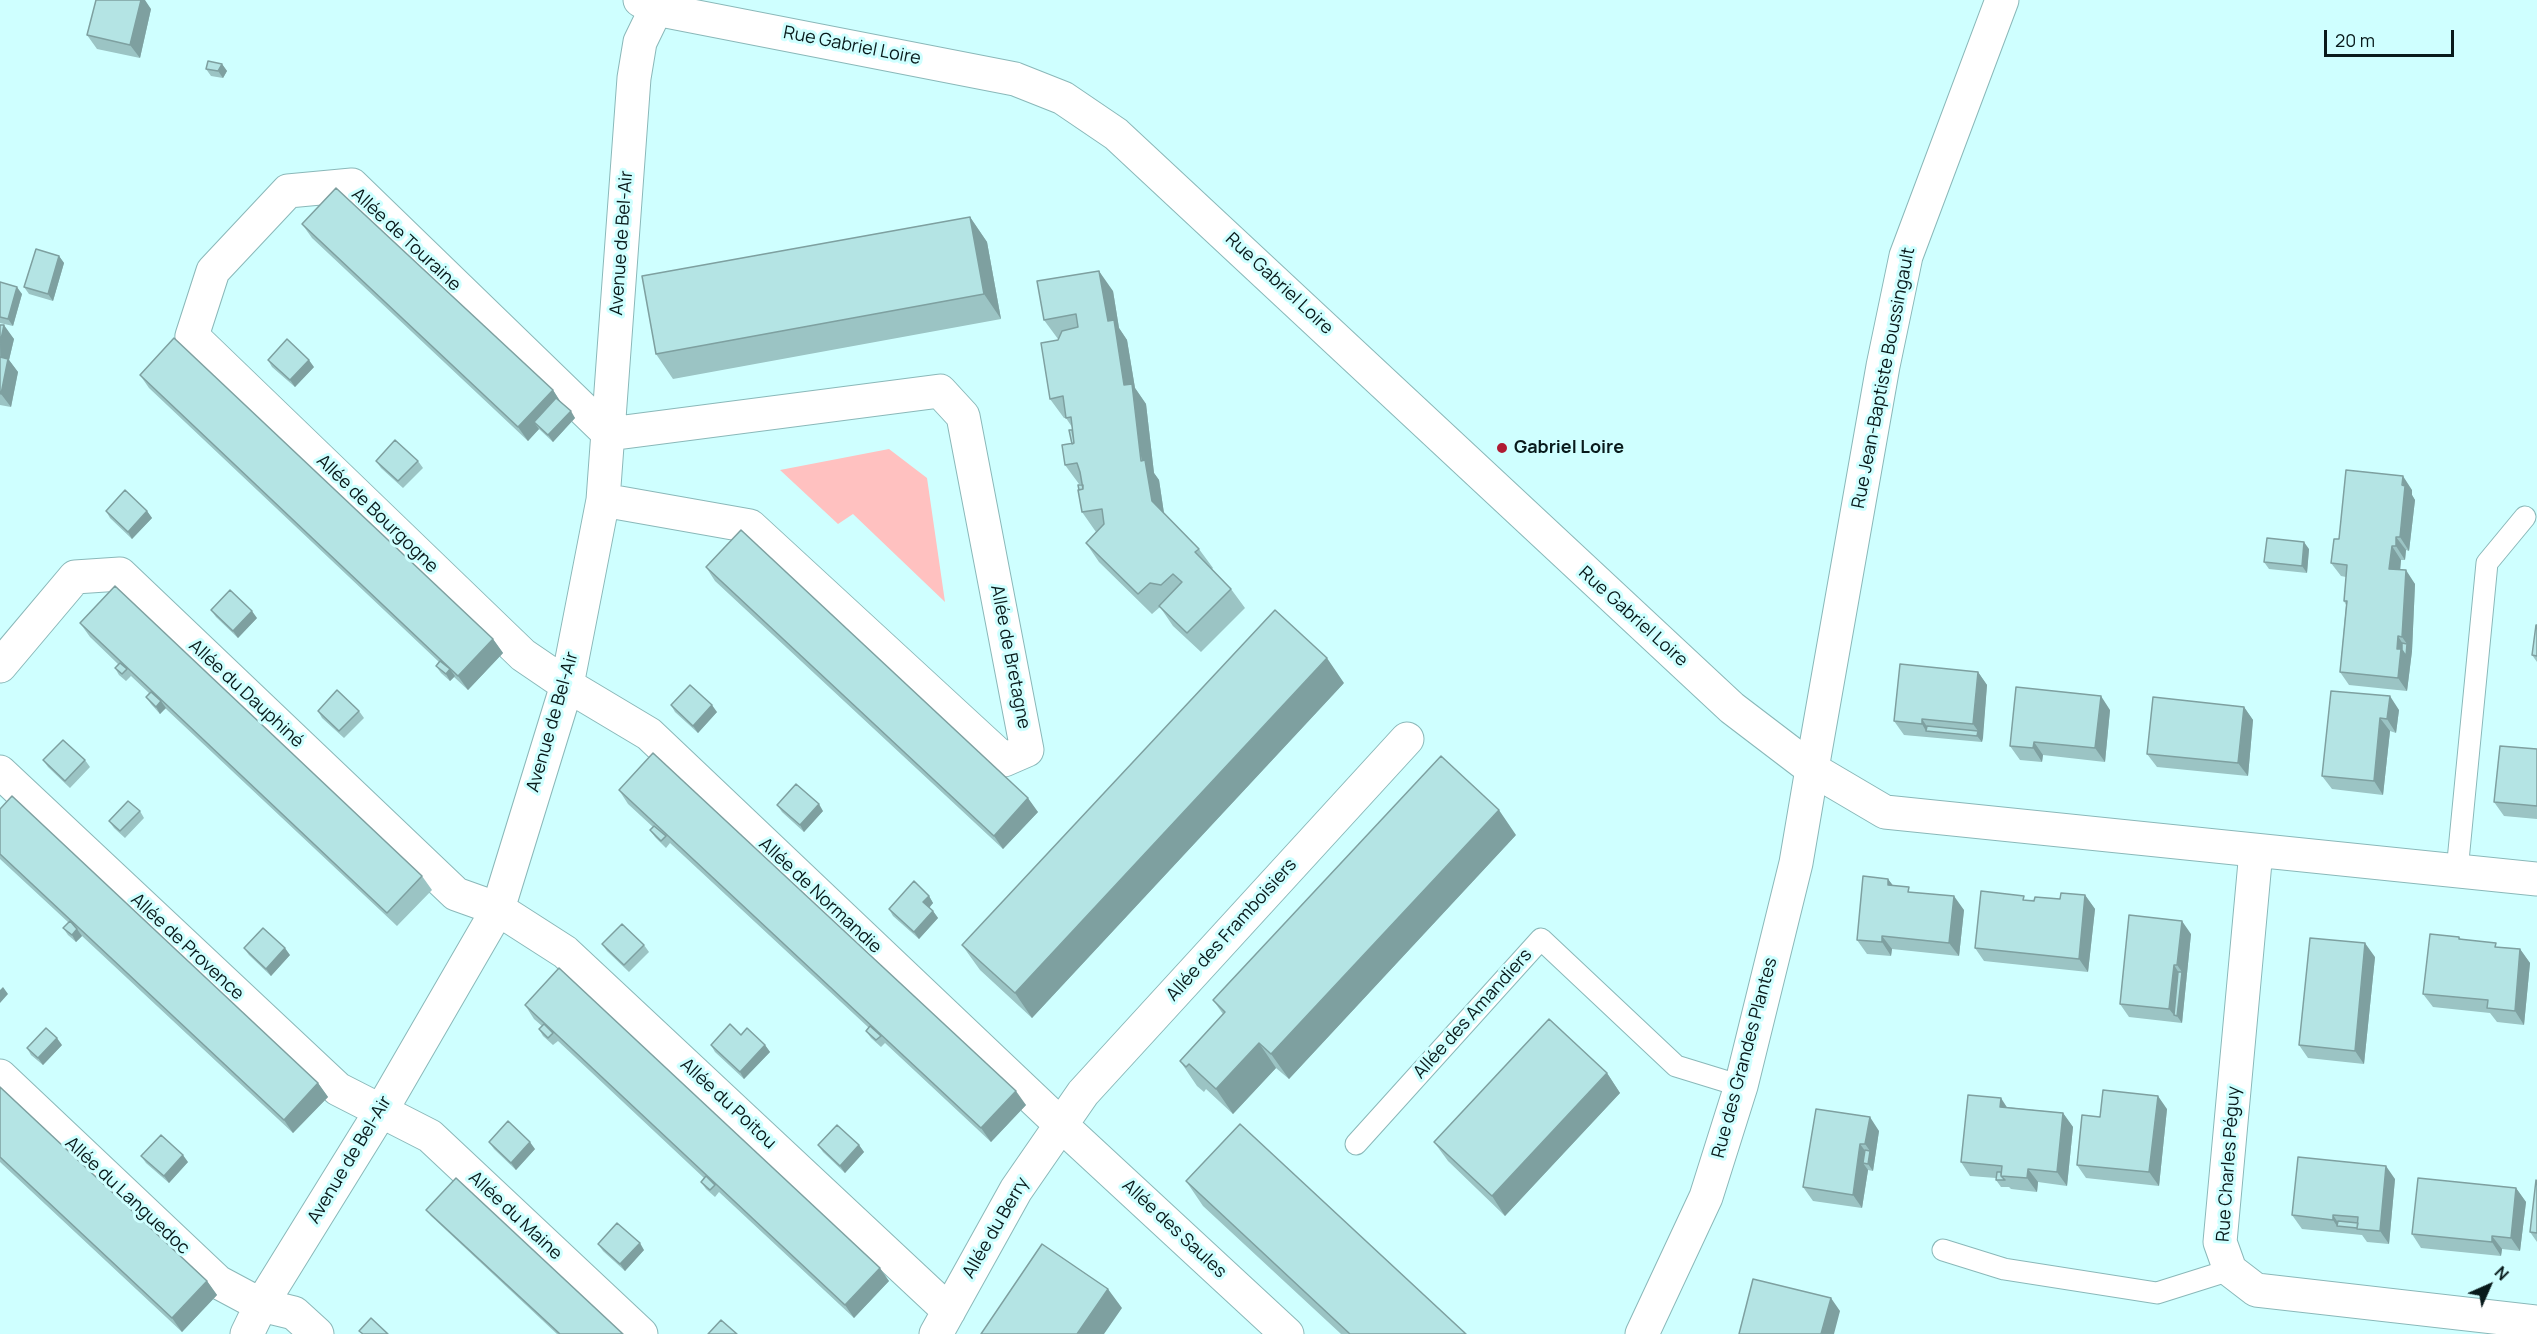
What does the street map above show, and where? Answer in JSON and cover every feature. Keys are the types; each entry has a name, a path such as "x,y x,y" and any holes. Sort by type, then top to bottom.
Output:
{"street":[{"name":"Rue Jean-Baptiste Boussingault","path":"1812,769 1883,366 1906,256 2002,0"},
{"name":"Avenue de Bel-Air","path":"247,1334 261,1305 381,1111 498,909 567,685 603,500 634,78 648,4"},
{"name":"Rue Gabriel Loire","path":"648,4 1015,79 1063,98 1116,134 1280,284 1563,554 1732,708 1812,769"},
{"name":"Allée de Touraine","path":"192,336 213,271 288,191 352,185 609,434"},
{"name":"Allée de Bourgogne","path":"192,336 523,655 567,685"},
{"name":"Allée de Bretagne","path":"603,500 750,526 1004,760 1027,750 963,416 940,391 609,434"},
{"name":"Allée du Dauphiné","path":"0,666 75,577 120,574 456,894 498,909"},
{"name":"Allée de Normandie","path":"567,685 649,734 1060,1124"},
{"name":"Allée des Framboisiers","path":"1060,1124 1083,1093 1407,739"},
{"path":"1812,769 1886,812 2537,879"},
{"name":"Rue des Grandes Plantes","path":"1642,1334 1706,1197 1741,1086 1796,863 1812,769"},
{"name":"Allée de Provence","path":"0,772 338,1089 381,1111"},
{"name":"Rue Charles Péguy","path":"2230,1270 2220,1242 2256,851"},
{"name":"Allée du Poitou","path":"498,909 565,952 942,1322"},
{"name":"Allée du Languedoc","path":"0,1076 218,1281 261,1305 294,1312 317,1334"},
{"name":"Allée du Maine","path":"381,1111 429,1136 640,1334"},
{"name":"Allée du Berry","path":"942,1322 1016,1190 1060,1124"},
{"name":"Allée des Saules","path":"1060,1124 1287,1334"},
{"path":"2230,1270 2256,1290 2537,1322"}],"lane":[{"path":"2457,871 2487,563 2525,517"},
{"name":"Allée des Amandiers","path":"1356,1144 1541,939 1676,1066 1741,1086"},
{"path":"1943,1250 2004,1269 2157,1293 2230,1270"}],"shaded area":[{"path":"889,449 927,478 945,602 853,514 838,524 780,470"}],"building":[{"path":"96,0 141,0 130,45 87,35"},
{"path":"208,61 222,64 218,71 206,69"},
{"path":"336,188 553,390 518,427 302,224"},
{"path":"970,217 984,294 656,354 642,276"},
{"path":"36,249 59,256 48,294 24,287"},
{"path":"1099,271 1108,321 1114,320 1124,385 1132,384 1141,461 1145,460 1152,501 1199,549 1195,552 1231,589 1187,633 1159,606 1182,582 1173,574 1161,585 1150,583 1138,594 1086,543 1104,524 1102,509 1082,512 1078,490 1083,489 1077,463 1065,465 1062,445 1074,443 1071,417 1066,418 1063,396 1050,399 1041,343 1058,340 1062,331 1078,327 1076,314 1044,320 1037,281"},
{"path":"0,282 17,287 8,319 0,317"},
{"path":"0,325 4,325 0,344"},
{"path":"174,338 493,639 458,676 140,375"},
{"path":"287,339 309,360 290,380 268,360"},
{"path":"0,357 8,359 1,394 0,393"},
{"path":"556,398 571,411 548,435 534,422"},
{"path":"1069,430 1072,430 1074,443 1072,444"},
{"path":"395,440 418,461 398,481 376,461"},
{"path":"2346,470 2403,476 2402,485 2405,486 2400,537 2396,537 2396,546 2392,546 2389,569 2406,570 2402,637 2398,636 2397,649 2401,649 2398,678 2340,672 2347,601 2344,601 2347,565 2331,563 2334,539 2339,539"},
{"path":"125,490 147,511 128,532 106,511"},
{"path":"741,530 1028,798 994,836 706,567"},
{"path":"2267,538 2304,542 2302,566 2264,562"},
{"path":"115,586 422,876 387,913 80,623"},
{"path":"230,590 252,611 233,631 211,610"},
{"path":"1275,610 1327,658 1015,993 962,945"},
{"path":"2537,625 2537,656 2532,655"},
{"path":"2402,643 2407,644 2406,656 2402,650"},
{"path":"440,661 450,669 446,674 436,666"},
{"path":"120,663 127,669 122,674 115,668"},
{"path":"1900,664 1978,672 1973,724 1922,719 1922,724 1894,721"},
{"path":"690,685 712,705 693,726 671,705"},
{"path":"2016,687 2101,696 2095,748 2034,742 2033,748 2010,746"},
{"path":"337,690 359,711 339,731 318,711"},
{"path":"2331,691 2390,696 2387,719 2380,718 2374,781 2322,776"},
{"path":"151,692 161,701 156,707 146,697"},
{"path":"2153,697 2244,707 2238,763 2147,754"},
{"path":"1927,726 1978,731 1977,736 1926,731"},
{"path":"63,740 85,760 65,781 43,760"},
{"path":"2500,746 2537,749 2537,806 2494,802"},
{"path":"653,753 1016,1091 981,1128 619,790"},
{"path":"1441,756 1499,810 1271,1054 1259,1043 1216,1089 1189,1064 1186,1067 1180,1061 1225,1012 1213,1000"},
{"path":"796,784 819,804 800,825 777,805"},
{"path":"12,796 318,1083 284,1120 0,854 0,809"},
{"path":"128,801 140,811 120,831 109,821"},
{"path":"654,826 666,836 661,841 650,830"},
{"path":"1863,876 1888,879 1888,885 1909,887 1908,892 1954,896 1949,943 1882,936 1882,942 1857,940"},
{"path":"914,881 929,896 923,902 933,911 914,932 889,909"},
{"path":"1981,891 2024,896 2023,900 2034,901 2035,897 2060,899 2061,893 2085,895 2079,959 1975,948"},
{"path":"2129,915 2182,921 2169,1009 2120,1004"},
{"path":"70,921 77,929 72,935 63,928"},
{"path":"622,924 644,945 624,965 602,944"},
{"path":"263,928 285,948 266,969 244,948"},
{"path":"2430,934 2496,943 2495,947 2520,949 2515,1011 2487,1008 2488,1000 2423,994"},
{"path":"2310,938 2365,943 2355,1051 2299,1045"},
{"path":"559,968 880,1268 845,1305 525,1005"},
{"path":"2178,972 2182,972 2177,1016 2174,1015"},
{"path":"1549,1019 1607,1073 1492,1196 1434,1142"},
{"path":"544,1024 553,1033 548,1038 539,1029"},
{"path":"730,1024 741,1035 747,1028 765,1045 740,1072 711,1045"},
{"path":"870,1026 881,1036 876,1040 866,1031"},
{"path":"46,1028 57,1038 38,1058 27,1048"},
{"path":"0,1087 207,1281 172,1318 0,1157"},
{"path":"2103,1090 2158,1096 2149,1172 2077,1165 2082,1115 2100,1117"},
{"path":"1968,1095 2001,1098 2000,1107 2063,1113 2057,1172 2028,1169 2027,1178 2001,1176 2002,1166 1961,1162"},
{"path":"1816,1109 1870,1117 1865,1144 1860,1144 1853,1195 1803,1187"},
{"path":"508,1121 530,1142 511,1163 489,1142"},
{"path":"1240,1124 1466,1334 1350,1334 1186,1181"},
{"path":"837,1125 859,1145 840,1166 818,1145"},
{"path":"161,1135 183,1155 164,1176 141,1156"},
{"path":"1865,1150 1870,1151 1868,1164 1863,1163"},
{"path":"2298,1157 2386,1166 2380,1231 2357,1229 2358,1217 2333,1215 2333,1220 2292,1215"},
{"path":"1997,1172 2001,1172 2005,1180 1996,1180"},
{"path":"706,1176 715,1185 710,1190 701,1182"},
{"path":"456,1178 623,1334 560,1334 426,1210"},
{"path":"2418,1178 2516,1188 2511,1238 2492,1236 2492,1242 2412,1234"},
{"path":"2537,1181 2537,1233 2530,1232"},
{"path":"2338,1221 2358,1223 2357,1228 2337,1226"},
{"path":"617,1223 640,1243 620,1264 598,1244"},
{"path":"1042,1244 1108,1289 1077,1334 981,1334"},
{"path":"1753,1279 1831,1298 1821,1334 1739,1334"},
{"path":"371,1318 388,1334 363,1334 359,1331"},
{"path":"721,1320 737,1334 708,1334"}],"place":[{"name":"Gabriel Loire","path":"1502,448"}]}
